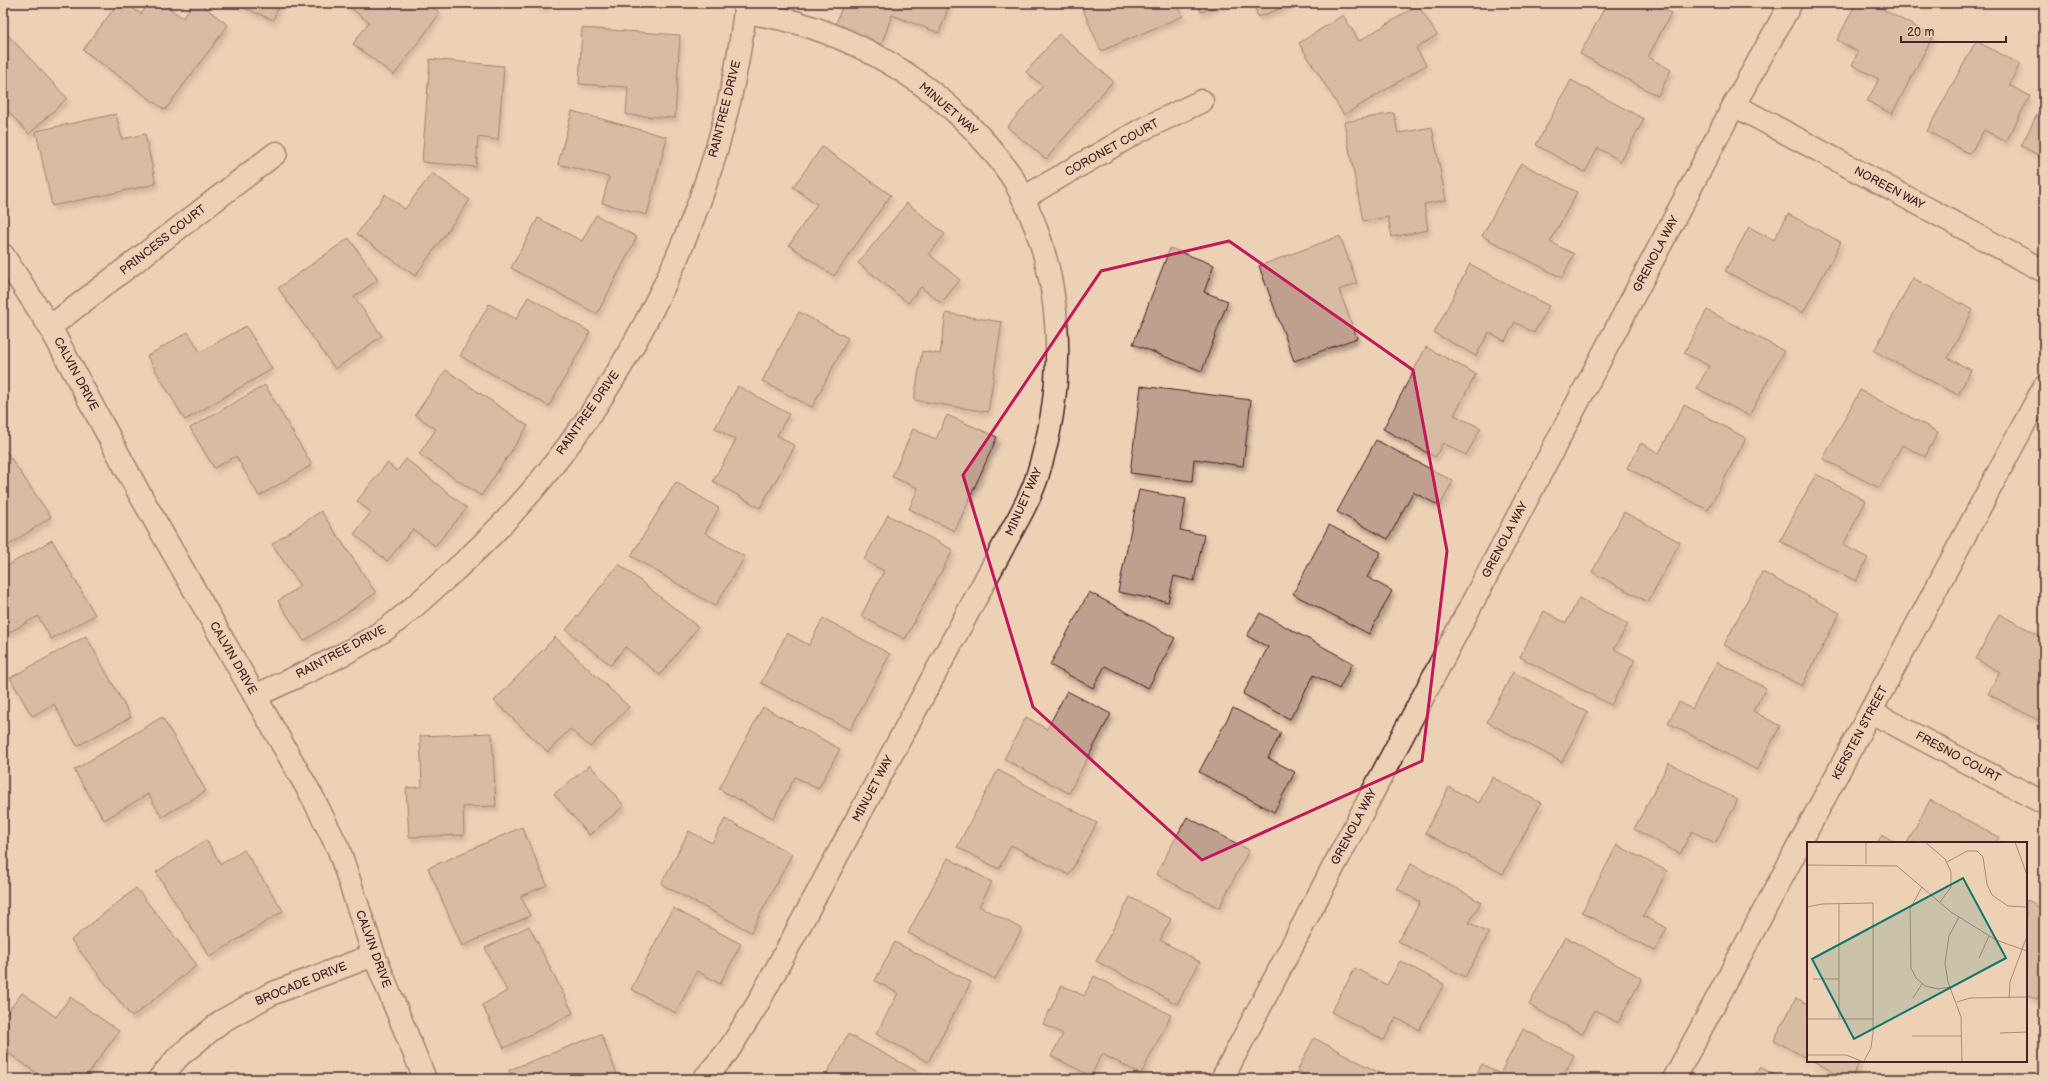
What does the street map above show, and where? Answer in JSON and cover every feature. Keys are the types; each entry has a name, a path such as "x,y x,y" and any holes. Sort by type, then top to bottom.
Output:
{"street":[{"name":"GRENOLA WAY","path":"1222,1079 1734,106 1791,3"},
{"name":"MINUET WAY","path":"704,1079 728,1051 757,1005 1003,547 1036,479 1050,429 1058,375 1053,294 1041,242 1023,198 1003,164 970,125 927,88 879,57 853,44 798,23 746,7"},
{"name":"RAINTREE DRIVE","path":"255,696 336,658 383,631 404,616 475,553 520,505 581,427 617,372 659,296 689,228 721,135 735,70 746,7"},
{"name":"CORONET COURT","path":"1023,198 1141,130 1202,101"},
{"name":"NOREEN WAY","path":"1734,106 2044,270"},
{"name":"PRINCESS COURT","path":"50,327 276,153"},
{"name":"CALVIN DRIVE","path":"3,255 50,327 138,491 313,798 339,850 374,955 425,1079"},
{"name":"KERSTEN STREET","path":"1674,1079 2044,387"},
{"name":"FRESNO COURT","path":"1871,712 2044,803"},
{"name":"BROCADE DRIVE","path":"159,1079 178,1056 222,1020 271,994 374,955"}],"highlighted area":[{"path":"1229,241 1413,370 1447,551 1422,761 1202,860 1033,707 963,475 1101,271"}],"building":[{"path":"118,3 125,3 141,14 149,3 162,3 183,18 193,3 199,3 228,25 165,110 83,50"},
{"path":"233,3 280,3 273,20"},
{"path":"344,3 427,3 440,13 394,75 353,44 369,22"},
{"path":"533,3 547,3 545,8"},
{"path":"843,3 950,3 939,33 892,15 881,45 835,27"},
{"path":"1080,3 1177,3 1183,16 1101,51"},
{"path":"1197,3 1226,3 1201,12"},
{"path":"1253,3 1295,3 1258,17"},
{"path":"1607,3 1653,3 1671,13 1648,57 1671,70 1658,96 1580,54"},
{"path":"1856,3 1871,3 1933,36 1892,114 1867,101 1879,79 1852,65 1858,52 1837,40"},
{"path":"1418,5 1437,35 1416,48 1426,65 1344,115 1299,43 1343,15 1359,41"},
{"path":"582,28 680,35 675,118 626,115 628,87 579,84"},
{"path":"4,31 67,98 29,134 3,106"},
{"path":"1059,34 1113,81 1046,159 1007,127 1043,86 1026,72"},
{"path":"1976,41 2020,64 2009,85 2030,96 2006,142 1984,130 1970,154 1927,131"},
{"path":"430,59 504,66 498,140 478,137 476,167 422,162"},
{"path":"1571,80 1644,119 1621,161 1598,148 1585,172 1536,145"},
{"path":"2044,101 2044,158 2021,146"},
{"path":"572,111 667,137 647,215 602,203 609,177 558,164"},
{"path":"1394,113 1398,133 1432,127 1446,200 1424,204 1428,230 1392,237 1388,217 1363,221 1344,122"},
{"path":"116,114 122,139 145,134 156,184 52,206 36,131"},
{"path":"822,147 891,195 834,276 789,245 817,204 793,187"},
{"path":"1521,163 1577,192 1550,242 1574,254 1562,278 1482,236"},
{"path":"432,173 470,200 415,276 357,234 385,194 405,209"},
{"path":"907,203 945,234 929,254 960,280 941,303 921,287 908,303 858,263"},
{"path":"1788,214 1841,242 1803,313 1725,271 1749,227 1774,240"},
{"path":"596,215 637,237 597,314 511,268 538,218 582,241"},
{"path":"1340,236 1357,283 1339,290 1357,338 1294,361 1259,266"},
{"path":"349,238 378,280 354,297 382,336 335,369 278,288"},
{"path":"1170,248 1214,265 1204,292 1228,301 1202,371 1133,344"},
{"path":"1470,264 1549,306 1534,333 1515,322 1505,341 1489,332 1476,356 1434,333"},
{"path":"1913,278 1973,310 1948,358 1971,370 1958,395 1874,351"},
{"path":"528,297 590,332 549,406 460,356 489,304 516,319"},
{"path":"1707,310 1784,351 1749,416 1697,388 1709,366 1684,353"},
{"path":"799,312 848,338 812,407 762,381"},
{"path":"946,313 1002,322 988,412 914,400 922,351 940,354"},
{"path":"246,326 272,369 185,420 147,356 188,332 200,352"},
{"path":"1426,347 1476,374 1454,415 1481,428 1466,455 1443,443 1435,457 1383,429"},
{"path":"446,370 528,426 481,496 419,454 436,429 415,415"},
{"path":"265,385 312,465 259,496 236,456 214,468 190,428"},
{"path":"738,386 789,414 777,435 795,446 760,508 713,481 736,440 715,428"},
{"path":"1141,386 1251,400 1243,466 1194,459 1192,481 1130,473"},
{"path":"1860,390 1938,432 1925,457 1902,445 1879,488 1823,459"},
{"path":"1684,405 1746,438 1708,510 1627,468 1641,443 1659,453"},
{"path":"947,415 997,437 955,531 909,509 918,488 892,477 913,429 936,439"},
{"path":"1376,440 1453,481 1440,506 1413,492 1388,539 1337,512"},
{"path":"3,447 51,517 3,549"},
{"path":"406,459 467,508 435,546 413,529 387,561 354,534 371,512 357,501 387,463 397,471"},
{"path":"1816,474 1866,501 1843,545 1868,558 1856,581 1780,541"},
{"path":"676,482 719,508 705,533 745,557 715,606 631,556"},
{"path":"1139,490 1186,499 1180,530 1204,535 1194,581 1174,576 1168,602 1118,592"},
{"path":"321,511 376,593 304,641 278,601 300,586 272,544"},
{"path":"1624,512 1680,542 1648,602 1592,572"},
{"path":"888,515 953,550 905,639 861,616 884,571 864,560"},
{"path":"1329,525 1381,552 1367,577 1392,591 1369,634 1293,594"},
{"path":"52,540 95,615 51,639 38,616 3,636 3,568"},
{"path":"2044,557 2044,574 2037,570"},
{"path":"619,564 698,627 660,675 625,647 611,665 566,630"},
{"path":"1762,572 1840,613 1802,686 1724,645"},
{"path":"1089,592 1175,638 1148,688 1105,666 1093,688 1050,665"},
{"path":"1579,598 1628,624 1614,649 1635,660 1611,705 1520,657 1544,611 1566,623"},
{"path":"1260,613 1353,663 1339,689 1314,675 1290,719 1243,694 1268,647 1247,636"},
{"path":"1999,614 2044,638 2044,709 2038,720 1988,694 2000,672 1976,659"},
{"path":"823,618 890,654 850,730 761,683 787,633 809,645"},
{"path":"86,636 131,717 77,746 54,704 32,716 10,678"},
{"path":"555,637 629,707 590,747 570,729 548,752 494,701"},
{"path":"1717,662 1766,688 1753,711 1780,726 1757,770 1668,723 1679,702 1692,709"},
{"path":"1513,672 1588,712 1562,762 1487,722"},
{"path":"1067,691 1111,714 1069,793 1004,759 1026,717 1047,729"},
{"path":"763,707 840,749 818,789 795,777 773,818 719,789"},
{"path":"1233,708 1281,733 1268,758 1295,772 1274,812 1199,772"},
{"path":"162,717 206,791 162,817 148,794 104,820 74,770"},
{"path":"492,733 496,806 463,807 464,835 409,837 406,788 422,787 420,736"},
{"path":"1669,763 1738,800 1715,843 1692,831 1680,854 1634,829"},
{"path":"590,765 624,806 589,835 554,794"},
{"path":"998,770 1097,823 1069,875 1011,845 999,869 957,847"},
{"path":"1492,777 1541,803 1503,874 1425,833 1449,787 1479,803"},
{"path":"1930,800 1999,837 1996,842 1908,842"},
{"path":"1187,817 1249,850 1219,908 1156,874"},
{"path":"725,819 792,854 751,932 661,884 689,831 712,843"},
{"path":"522,827 547,885 521,896 530,916 462,946 428,868"},
{"path":"1882,835 1895,842 1878,842"},
{"path":"206,840 221,864 244,850 283,911 210,957 156,872"},
{"path":"1617,845 1667,871 1643,916 1667,928 1655,951 1582,912"},
{"path":"948,858 992,882 979,906 1022,929 995,979 908,933"},
{"path":"1411,864 1481,902 1469,923 1489,933 1465,977 1398,941 1420,902 1397,889"},
{"path":"136,888 197,965 132,1017 71,940"},
{"path":"1130,897 1171,919 1160,940 1200,962 1177,1004 1096,961"},
{"path":"2027,901 2044,910 2044,986 2037,999 2027,994"},
{"path":"673,908 741,944 720,984 697,971 676,1013 631,989"},
{"path":"529,926 573,1013 504,1048 482,1005 507,991 485,948"},
{"path":"1565,937 1642,978 1618,1023 1595,1010 1582,1034 1529,1005"},
{"path":"895,942 971,982 928,1062 876,1034 898,993 875,981"},
{"path":"1400,961 1444,984 1419,1030 1396,1018 1384,1040 1331,1012 1355,968 1387,985"},
{"path":"1094,976 1171,1015 1141,1074 1102,1054 1091,1076 1051,1056 1063,1034 1043,1024 1062,985 1084,996"},
{"path":"22,993 56,1017 70,997 119,1031 84,1079 45,1079 3,1049 3,1018"},
{"path":"1796,998 1807,1004 1807,1058 1774,1040"},
{"path":"1523,1029 1574,1055 1562,1079 1474,1079 1482,1064 1500,1074"},
{"path":"601,1034 619,1079 513,1079 509,1070"},
{"path":"848,1034 931,1079 824,1079"},
{"path":"1314,1038 1391,1079 1313,1079 1297,1071"},
{"path":"1815,1062 1860,1062 1851,1079 1846,1079"},
{"path":"1760,1067 1782,1079 1753,1079"}]}
